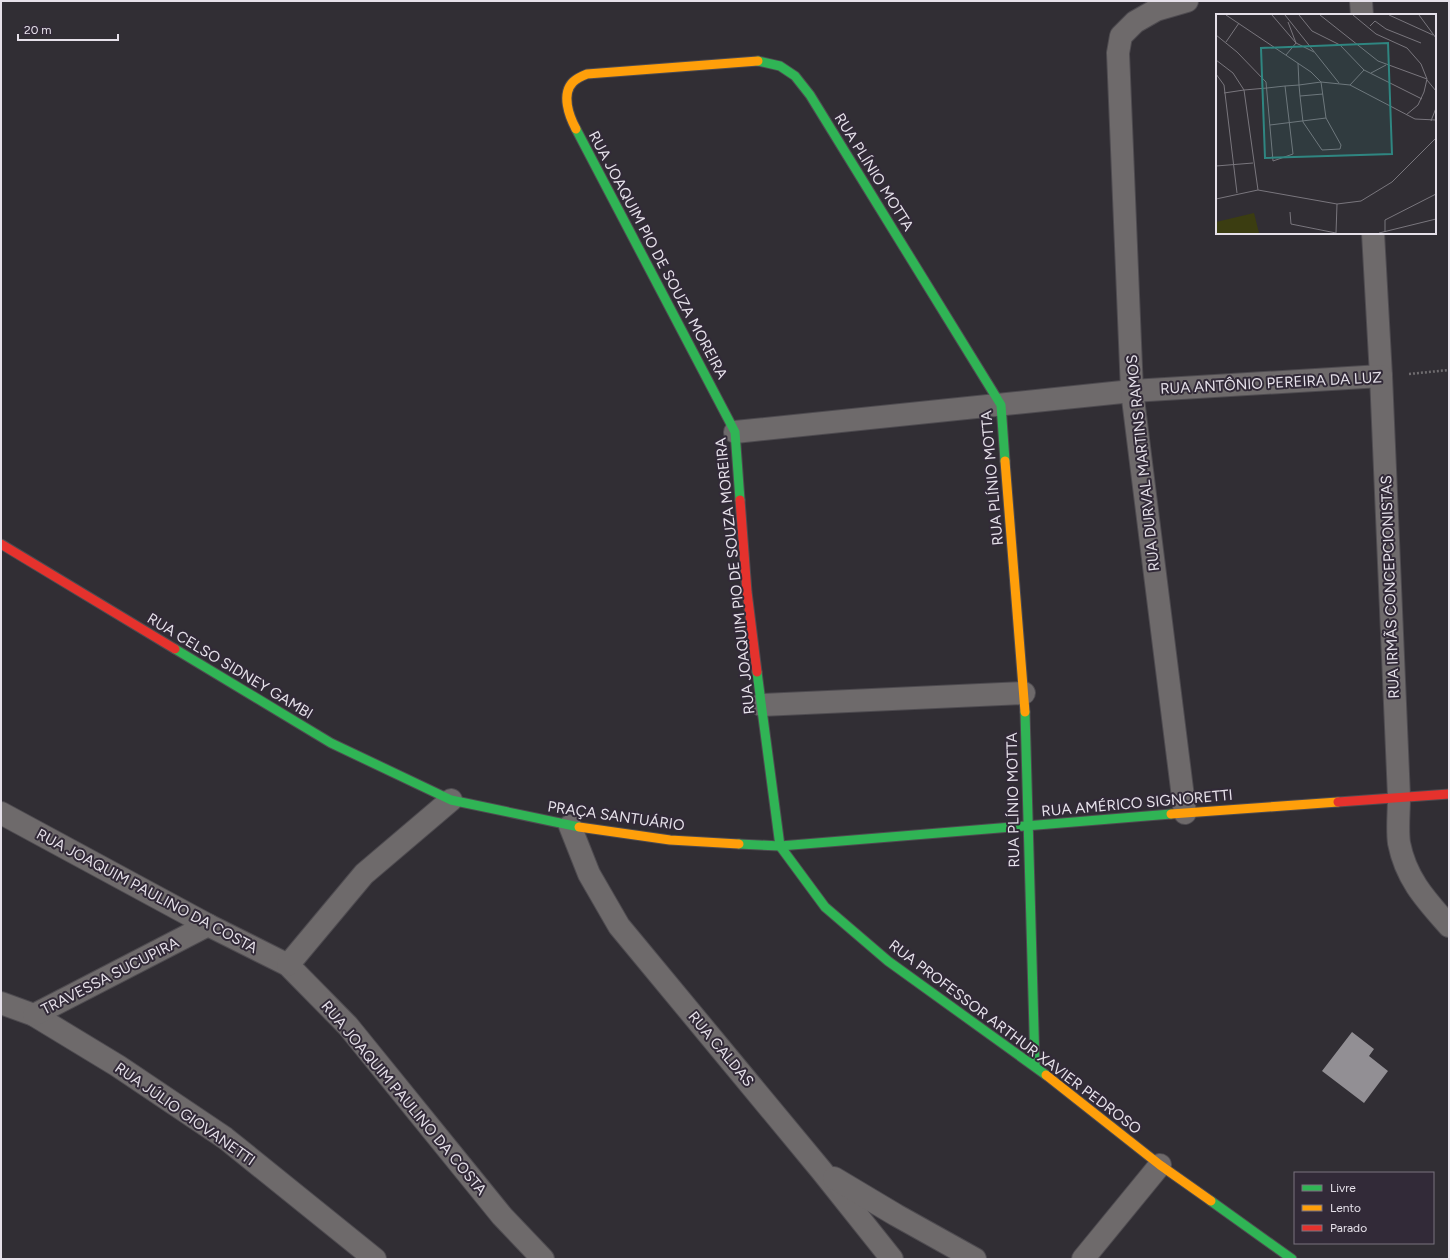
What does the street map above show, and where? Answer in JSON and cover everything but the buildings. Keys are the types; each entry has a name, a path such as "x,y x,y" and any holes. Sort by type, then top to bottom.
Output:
{"street":[{"name":"RUA DURVAL MARTINS RAMOS","path":"1185,813 1132,391 1118,53 1121,36 1135,22 1156,10 1187,1"},
{"path":"1361,1 1362,14"},
{"name":"RUA PLÍNIO MOTTA","path":"574,81 587,74 756,60 780,66 795,76 810,95 1001,405 1024,693 1035,1066"},
{"name":"RUA JOAQUIM PIO DE SOUZA MOREIRA","path":"574,81 567,93 567,104 572,121 735,432 747,592 780,846"},
{"name":"RUA IRMÃS CONCEPCIONISTAS","path":"1373,234 1381,376 1399,797 1399,842 1407,871 1422,896 1449,926"},
{"name":"RUA ANTÔNIO PEREIRA DA LUZ","path":"735,432 1132,391 1381,376"},
{"name":"RUA CELSO SIDNEY GAMBI","path":"1,544 331,743 451,800"},
{"path":"761,705 1024,693"},
{"name":"RUA AMÉRICO SIGNORETTI","path":"780,846 1185,813 1449,794"},
{"path":"288,965 364,874 451,800"},
{"name":"PRAÇA SANTUÁRIO","path":"451,800 570,826 670,840 780,846"},
{"name":"RUA JOAQUIM PAULINO DA COSTA","path":"1,813 208,925 288,965 348,1026 502,1216 543,1259"},
{"name":"RUA CALDAS","path":"570,826 589,874 619,926 821,1170 892,1259"},
{"name":"RUA PROFESSOR ARTHUR XAVIER PEDROSO","path":"780,846 825,907 888,961 1035,1066 1160,1165 1292,1259"},
{"name":"TRAVESSA SUCUPIRA","path":"34,1015 208,925"},
{"name":"RUA JÚLIO GIOVANETTI","path":"1,1003 34,1015 118,1066 224,1138 375,1259"},
{"path":"1082,1259 1160,1165"},
{"path":"821,1170 896,1215 975,1259"}],"path":[{"name":"RUA ANTÔNIO PEREIRA DA LUZ","path":"1381,376 1449,370"}],"traffic: fast":[{"path":"758,61 780,66 795,76 810,95 1001,405 1005,461"},
{"path":"576,129 735,432 740,500"},
{"path":"175,649 331,743 451,800 579,827"},
{"path":"757,672 780,846 825,907 888,961 1046,1075"},
{"path":"1025,712 1035,1066"},
{"path":"739,844 780,846 1171,814"},
{"path":"1211,1201 1292,1259"}],"traffic: slow":[{"path":"576,129 567,105 567,93 573,82 587,74 758,61"},
{"path":"1005,461 1025,712"},
{"path":"1171,814 1338,802"},
{"path":"579,827 670,840 739,844"},
{"path":"1046,1075 1160,1165 1211,1201"}],"traffic: jam":[{"path":"740,500 747,592 757,672"},
{"path":"1,544 175,649"},
{"path":"1338,802 1449,794"}]}
